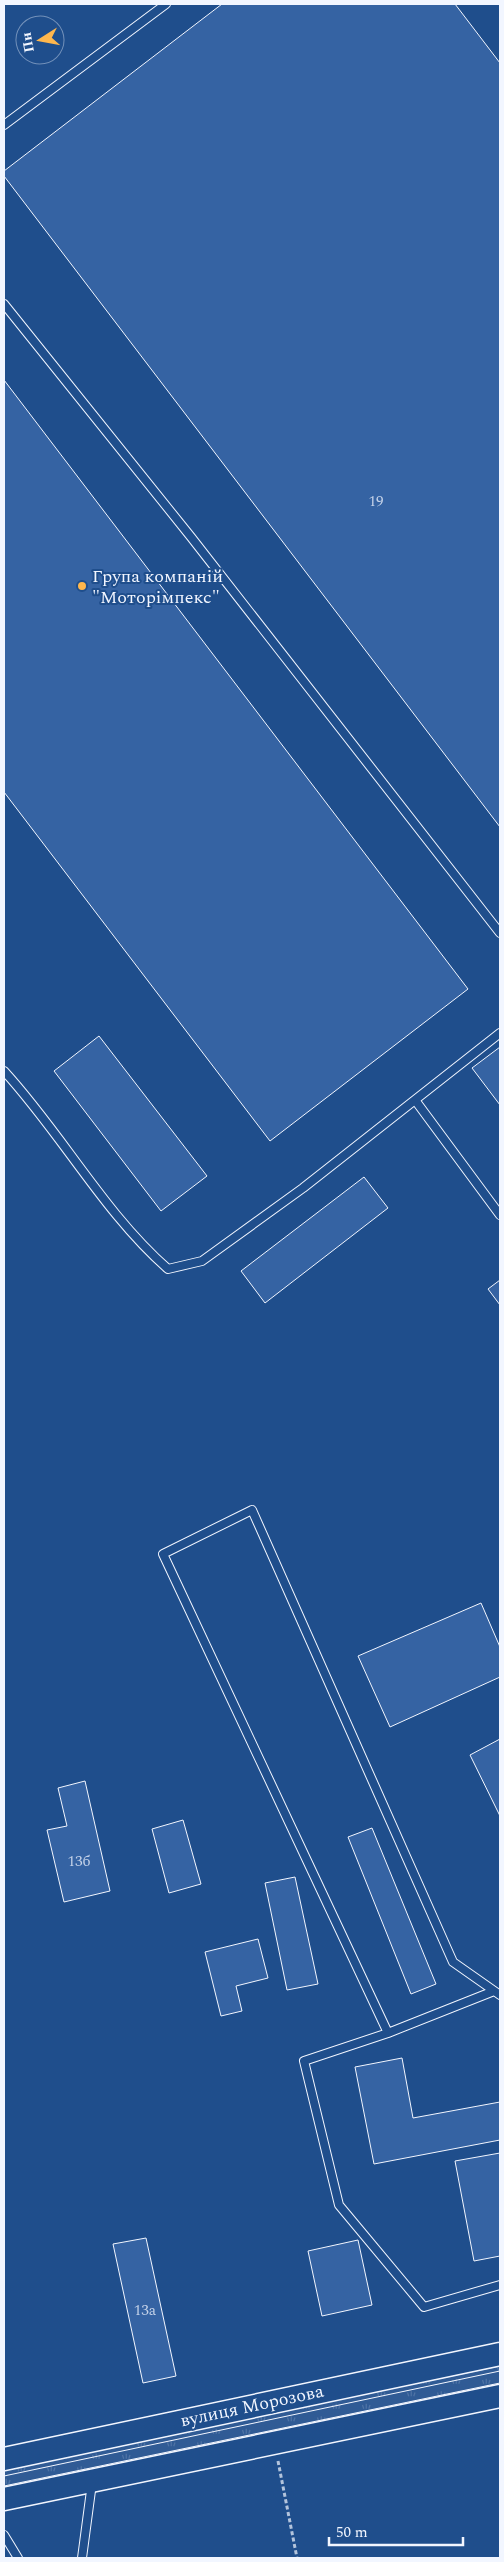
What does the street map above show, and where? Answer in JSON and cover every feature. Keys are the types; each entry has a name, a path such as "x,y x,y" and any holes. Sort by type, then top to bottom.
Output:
{"main road":[{"name":"вулиця Морозова","path":"4,2459 500,2354"},
{"path":"4,2499 500,2396"}],"lane":[{"path":"4,125 166,4"},
{"path":"4,304 192,536 500,933"},
{"path":"4,1072 33,1103 141,1245 168,1269 202,1262 303,1188 500,1033"},
{"path":"415,1100 500,1214"},
{"path":"388,2033 163,1554 252,1510 453,1962 497,1993"},
{"path":"497,1993 388,2033 304,2061 339,2205 424,2306 500,2285"},
{"path":"82,2558 92,2481"},
{"path":"4,2535 18,2558"}],"path":[{"path":"278,2461 297,2558"}],"green space":[{"path":"500,2366 500,2388 4,2489 4,2468"}],"building":[{"path":"222,4 455,4 500,63 500,827 4,176 4,171"},
{"name":"Група компаній \"Моторімпекс\"","path":"4,380 468,989 270,1141 4,792"},
{"path":"99,1036 207,1176 161,1211 54,1071"},
{"path":"500,1047 500,1105 472,1068"},
{"path":"364,1177 388,1208 265,1303 241,1271"},
{"path":"500,1280 500,1305 488,1289"},
{"path":"481,1603 500,1647 500,1677 390,1727 358,1656"},
{"path":"500,1739 500,1816 470,1755"},
{"path":"85,1781 110,1891 64,1902 47,1830 67,1826 58,1788"},
{"path":"183,1820 201,1884 169,1893 152,1829"},
{"path":"372,1828 436,1984 411,1994 348,1837"},
{"path":"295,1877 318,1984 287,1990 265,1883"},
{"path":"258,1939 268,1978 236,1986 242,2011 221,2016 205,1952"},
{"path":"402,2058 413,2118 500,2102 500,2140 374,2164 355,2067"},
{"path":"500,2153 500,2256 474,2261 455,2161"},
{"path":"146,2238 176,2376 143,2383 113,2244"},
{"path":"358,2240 372,2305 322,2316 308,2251"}],"tram line":[{"path":"4,2476 500,2371"},
{"path":"4,2486 500,2383"}],"place":[{"name":"Група компаній \"Моторімпекс\"","path":"82,586"}]}
